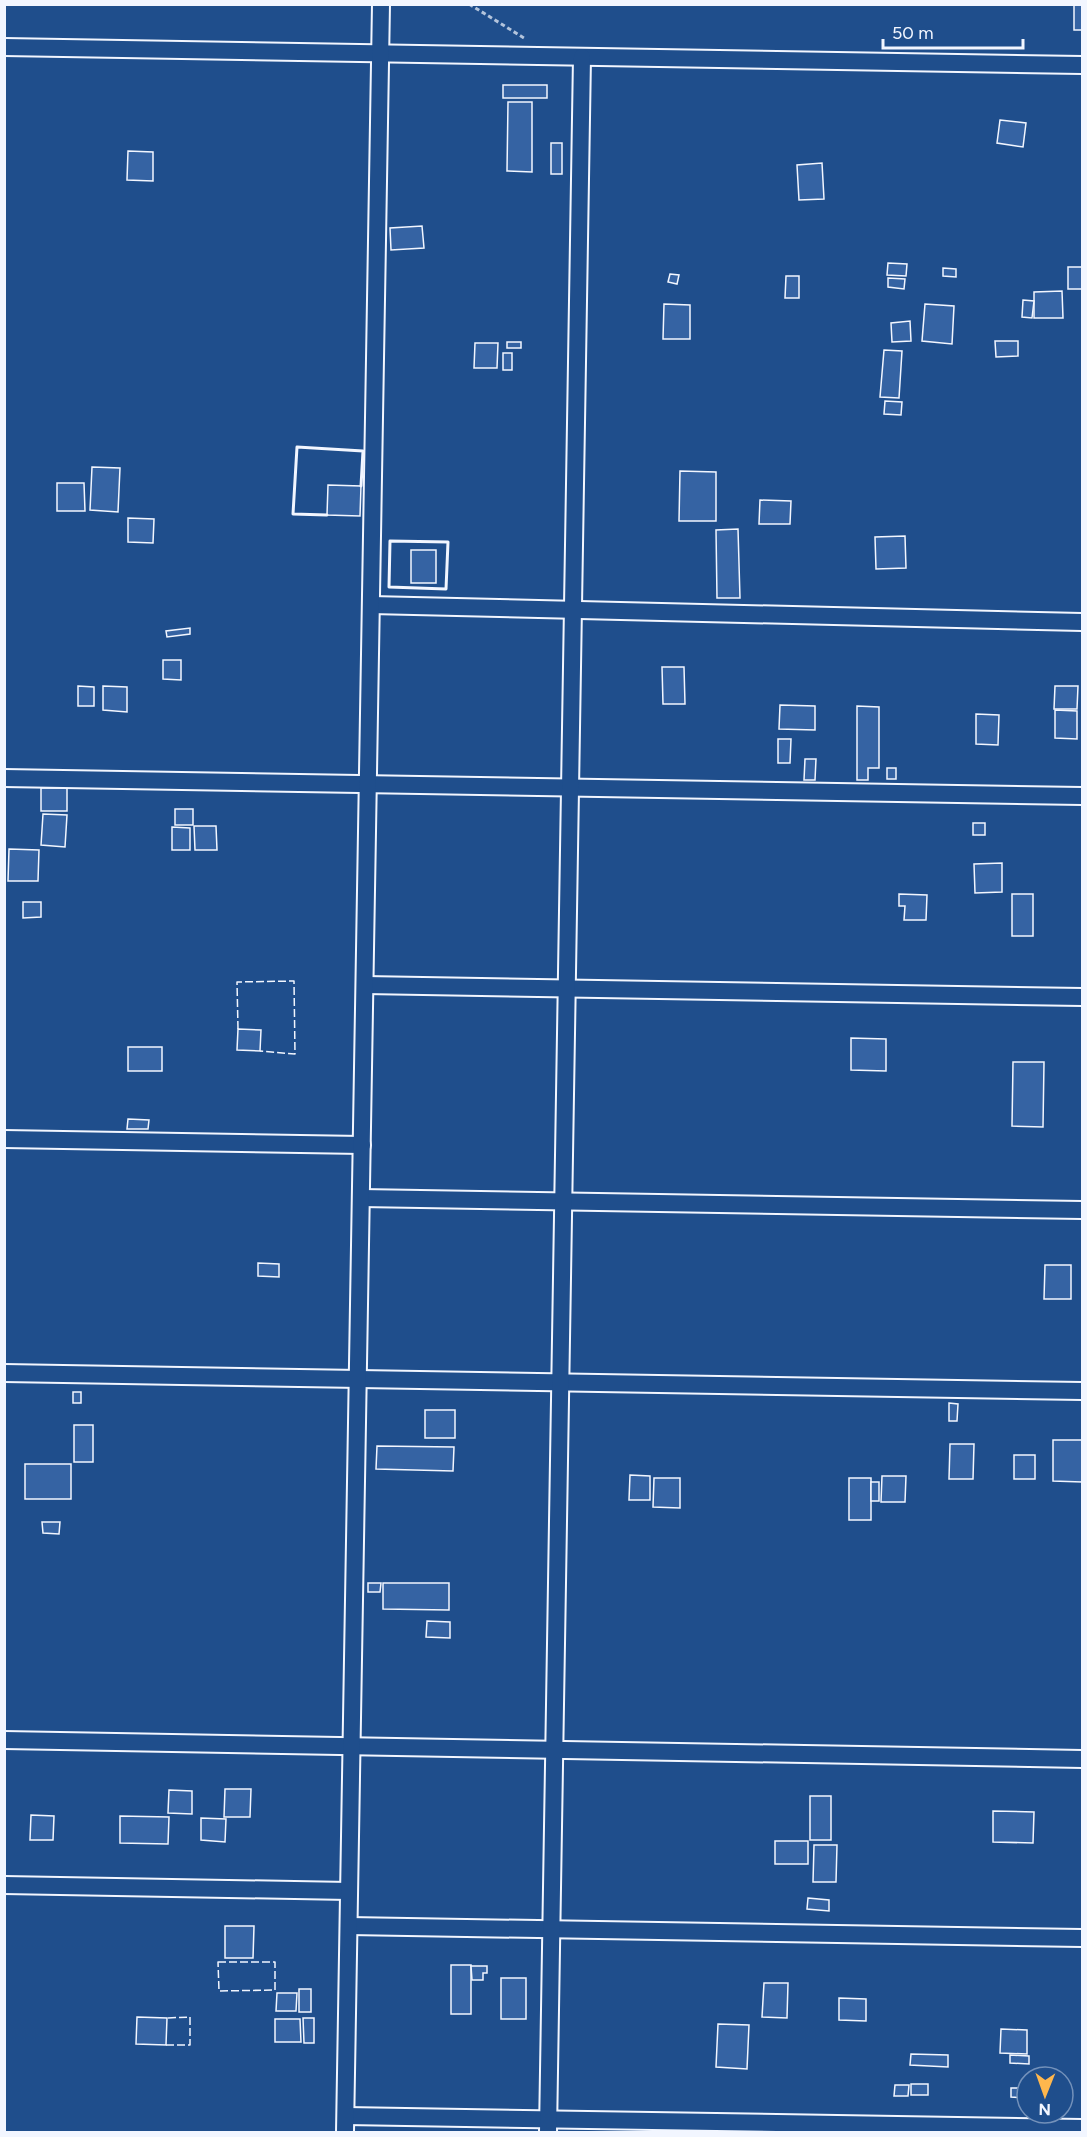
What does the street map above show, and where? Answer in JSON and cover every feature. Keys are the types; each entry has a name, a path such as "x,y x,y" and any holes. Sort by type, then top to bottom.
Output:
{"street":[{"path":"381,4 346,2124 1083,2128"},
{"path":"4,47 1083,65"},
{"path":"548,2126 582,57"},
{"path":"371,605 1083,622"},
{"path":"4,778 1083,796"},
{"path":"365,985 1083,997"},
{"path":"4,1139 362,1145"},
{"path":"361,1198 1083,1210"},
{"path":"4,1373 1083,1391"},
{"path":"4,1740 1083,1759"},
{"path":"4,1885 349,1891"},
{"path":"349,1926 1083,1938"}],"path":[{"path":"470,4 527,39"}],"building":[{"path":"1074,5 1082,5 1082,30 1074,30"},
{"path":"503,85 547,85 547,98 503,98"},
{"path":"508,102 532,102 532,172 507,171"},
{"path":"1000,120 1026,123 1023,147 997,143"},
{"path":"551,143 562,143 562,174 551,174"},
{"path":"128,151 153,152 153,181 127,180"},
{"path":"822,163 824,199 799,200 797,165"},
{"path":"422,226 424,248 391,250 390,228"},
{"path":"888,263 907,264 906,276 887,275"},
{"path":"1068,267 1082,267 1082,289 1068,289"},
{"path":"943,268 956,269 956,277 943,276"},
{"path":"670,274 679,275 677,284 668,282"},
{"path":"786,276 799,276 799,298 785,298"},
{"path":"888,278 905,279 904,289 888,287"},
{"path":"1062,291 1063,318 1034,318 1034,292"},
{"path":"1023,300 1034,301 1032,318 1022,317"},
{"path":"664,304 690,305 690,339 663,339"},
{"path":"925,304 954,306 952,344 922,341"},
{"path":"910,321 911,341 892,342 891,323"},
{"path":"995,341 1018,341 1018,356 996,357"},
{"path":"507,342 521,342 521,348 507,348"},
{"path":"475,343 498,343 497,368 474,368"},
{"path":"884,350 902,351 899,398 880,397"},
{"path":"503,353 512,353 512,370 503,370"},
{"path":"885,401 902,402 901,415 884,414"},
{"path":"92,467 120,468 118,512 90,510"},
{"path":"680,471 716,472 716,521 679,521"},
{"path":"57,483 84,483 85,511 57,511"},
{"path":"328,485 361,486 360,516 327,515"},
{"path":"760,500 791,501 790,524 759,524"},
{"path":"128,518 154,519 153,543 128,542"},
{"path":"738,529 740,598 717,598 716,530"},
{"path":"905,536 906,568 876,569 875,537"},
{"path":"411,550 436,550 436,583 411,583"},
{"path":"190,628 190,634 167,637 166,631"},
{"path":"163,660 181,660 181,680 163,679"},
{"path":"662,667 684,667 685,704 663,704"},
{"path":"78,686 94,687 94,706 78,706"},
{"path":"103,686 127,687 127,712 103,710"},
{"path":"1055,686 1078,686 1077,709 1054,709"},
{"path":"780,705 815,706 815,730 779,729"},
{"path":"857,706 879,707 879,768 868,768 868,780 857,780"},
{"path":"1055,710 1077,711 1077,739 1055,738"},
{"path":"976,714 999,715 998,745 976,744"},
{"path":"778,739 791,739 790,763 778,763"},
{"path":"805,759 816,759 815,780 804,780"},
{"path":"887,768 896,768 896,779 887,779"},
{"path":"41,788 67,788 67,811 41,811"},
{"path":"175,809 193,809 193,825 175,825"},
{"path":"43,814 67,815 65,847 41,845"},
{"path":"973,823 985,823 985,835 973,835"},
{"path":"194,826 216,826 217,850 195,850"},
{"path":"172,827 190,828 190,850 172,850"},
{"path":"9,849 39,850 38,881 8,881"},
{"path":"1002,863 1002,892 975,893 974,864"},
{"path":"899,894 927,895 926,920 904,920 905,906 899,906"},
{"path":"1012,894 1033,894 1033,936 1012,936"},
{"path":"23,902 41,902 41,917 23,918"},
{"path":"238,1029 261,1030 260,1051 237,1050"},
{"path":"851,1038 886,1039 886,1071 851,1070"},
{"path":"128,1047 162,1047 162,1071 128,1071"},
{"path":"1013,1062 1044,1062 1043,1127 1012,1126"},
{"path":"128,1119 149,1120 148,1129 127,1129"},
{"path":"258,1263 279,1264 279,1277 258,1276"},
{"path":"1045,1265 1071,1265 1071,1299 1044,1299"},
{"path":"73,1392 81,1392 81,1403 73,1403"},
{"path":"949,1403 958,1404 957,1421 949,1421"},
{"path":"425,1410 455,1410 455,1438 425,1438"},
{"path":"74,1425 93,1425 93,1462 74,1462"},
{"path":"1053,1440 1082,1440 1082,1482 1053,1481"},
{"path":"950,1444 974,1444 973,1479 949,1479"},
{"path":"377,1446 454,1447 453,1471 376,1469"},
{"path":"1014,1455 1035,1455 1035,1479 1014,1479"},
{"path":"25,1464 71,1464 71,1499 25,1499"},
{"path":"630,1475 650,1476 650,1500 629,1500"},
{"path":"882,1476 906,1476 905,1502 881,1502"},
{"path":"654,1478 680,1478 680,1508 653,1507"},
{"path":"849,1478 871,1478 871,1520 849,1520"},
{"path":"871,1482 879,1482 879,1501 871,1501"},
{"path":"42,1522 60,1522 59,1534 43,1533"},
{"path":"368,1583 381,1583 380,1592 368,1592"},
{"path":"383,1583 449,1583 449,1610 383,1609"},
{"path":"427,1621 450,1622 450,1638 426,1637"},
{"path":"225,1789 251,1789 250,1817 224,1817"},
{"path":"169,1790 192,1791 192,1814 168,1813"},
{"path":"810,1796 831,1796 831,1840 810,1840"},
{"path":"993,1811 1034,1812 1033,1843 993,1842"},
{"path":"31,1815 54,1816 53,1840 30,1840"},
{"path":"120,1816 169,1817 168,1844 120,1843"},
{"path":"201,1818 226,1819 225,1842 201,1840"},
{"path":"775,1841 808,1841 808,1864 775,1864"},
{"path":"814,1845 837,1845 836,1882 813,1882"},
{"path":"808,1898 829,1900 829,1911 807,1909"},
{"path":"225,1926 254,1926 253,1958 225,1958"},
{"path":"451,1965 471,1965 471,2014 451,2014"},
{"path":"471,1966 487,1966 487,1973 483,1973 483,1980 472,1980"},
{"path":"501,1978 526,1978 526,2019 501,2019"},
{"path":"764,1983 788,1983 787,2018 762,2017"},
{"path":"299,1989 311,1989 311,2012 299,2012"},
{"path":"277,1993 297,1993 296,2011 276,2011"},
{"path":"839,1998 866,1999 866,2021 839,2020"},
{"path":"137,2017 167,2018 166,2045 136,2044"},
{"path":"303,2018 314,2018 314,2043 304,2043"},
{"path":"275,2019 300,2019 301,2042 275,2042"},
{"path":"718,2024 749,2025 747,2069 716,2067"},
{"path":"1001,2029 1027,2030 1027,2054 1000,2053"},
{"path":"911,2054 948,2055 948,2067 910,2065"},
{"path":"1010,2055 1029,2056 1029,2064 1010,2063"},
{"path":"911,2084 928,2084 928,2095 911,2095"},
{"path":"895,2085 909,2085 908,2096 894,2096"},
{"path":"1011,2088 1015,2088 1015,2097 1011,2097"}],"fence":[{"path":"238,1029 237,982 294,981 295,1054 260,1051"},
{"path":"218,1962 275,1962 275,1990 219,1991 218,1962"},
{"path":"166,2045 190,2045 190,2017 167,2018"}],"wall":[{"path":"327,515 293,514 297,447 363,451 361,486"},
{"path":"390,541 448,542 446,589 389,587 390,541"}]}
